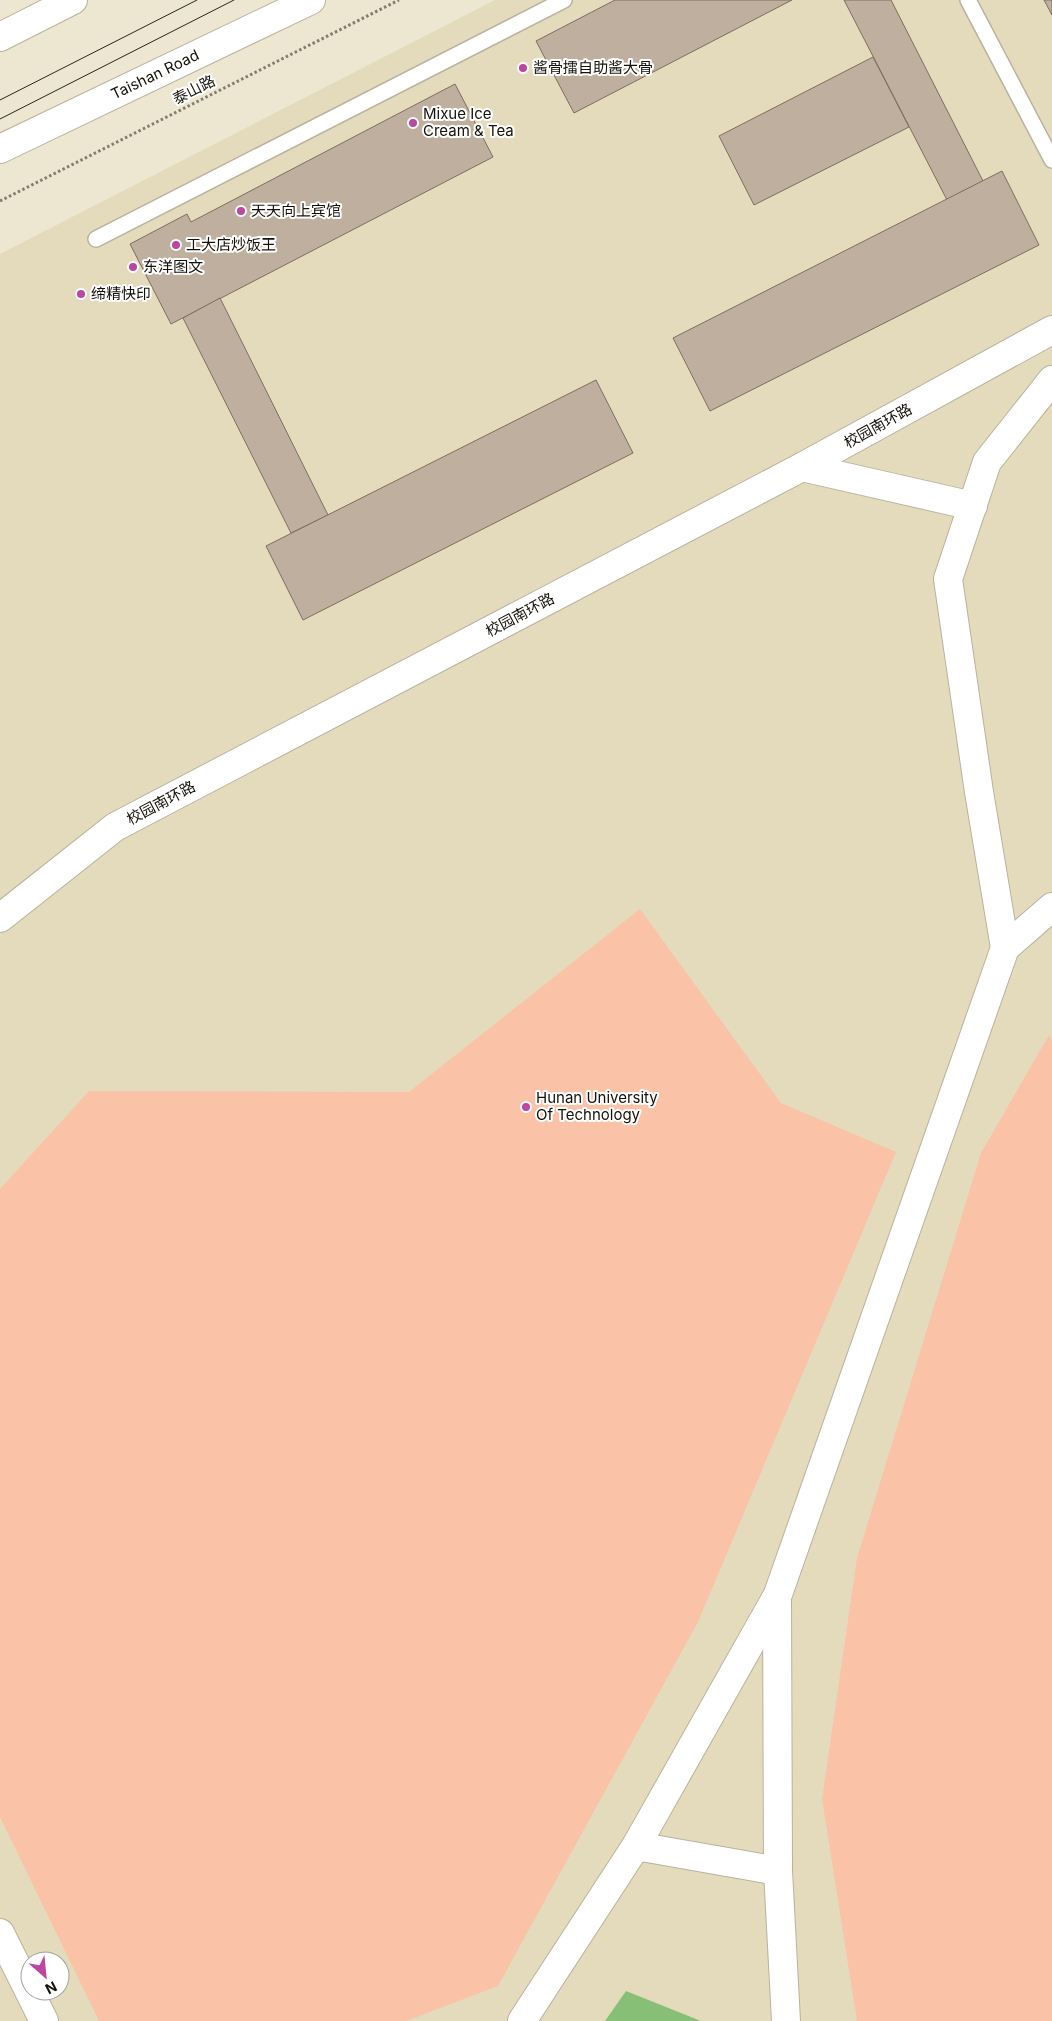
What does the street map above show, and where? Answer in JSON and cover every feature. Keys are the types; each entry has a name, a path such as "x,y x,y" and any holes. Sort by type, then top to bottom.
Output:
{"street":[{"path":"0,36 73,0"},
{"name":"Taishan Road","path":"0,149 312,0"},
{"name":"校园南环路","path":"0,918 115,827 802,467 1052,330"},
{"path":"522,2021 636,1846 777,1597 1005,948 979,792 948,578 987,462 1052,380"},
{"path":"802,467 973,506"},
{"path":"1005,948 1052,906"},
{"path":"777,1597 778,1871 786,2021"},
{"path":"636,1846 778,1871"},
{"path":"0,1934 44,2021"}],"lane":[{"path":"96,238 564,0"},
{"path":"968,0 1052,160"}],"path":[{"name":"泰山路","path":"0,201 399,0"}],"shaded area":[{"name":"Hunan University Of Technology","path":"495,0 1052,0 1052,2021 0,2021 0,254"},
{"path":"640,909 781,1103 896,1152 698,1622 498,1986 406,2021 99,2021 70,1961 70,1951 65,1951 0,1817 0,1189 89,1091 409,1092"},
{"path":"1049,1035 1052,1041 1052,2021 857,2021 822,1799 857,1558 981,1153"},
{"path":"626,1991 701,2021 605,2021"}],"building":[{"path":"615,0 792,0 574,113 536,41"},
{"path":"844,0 891,0 983,181 947,200"},
{"path":"1044,0 1052,0 1052,15"},
{"path":"873,57 909,127 754,205 719,136"},
{"path":"455,84 493,157 171,324 130,244 187,214 191,222"},
{"path":"1002,171 1039,245 710,411 673,338"},
{"path":"220,298 328,515 291,533 183,318"},
{"path":"596,380 633,453 303,620 266,546"}],"tram line":[{"path":"0,100 197,0"},
{"path":"0,119 234,0"}],"place":[{"name":"酱骨擂自助酱大骨","path":"523,68"},
{"name":"Mixue Ice Cream & Tea","path":"413,123"},
{"name":"天天向上宾馆","path":"241,211"},
{"name":"工大店炒饭王","path":"176,245"},
{"name":"东洋图文","path":"133,267"},
{"name":"缔精快印","path":"81,294"},
{"name":"Hunan University Of Technology","path":"526,1107"}]}
